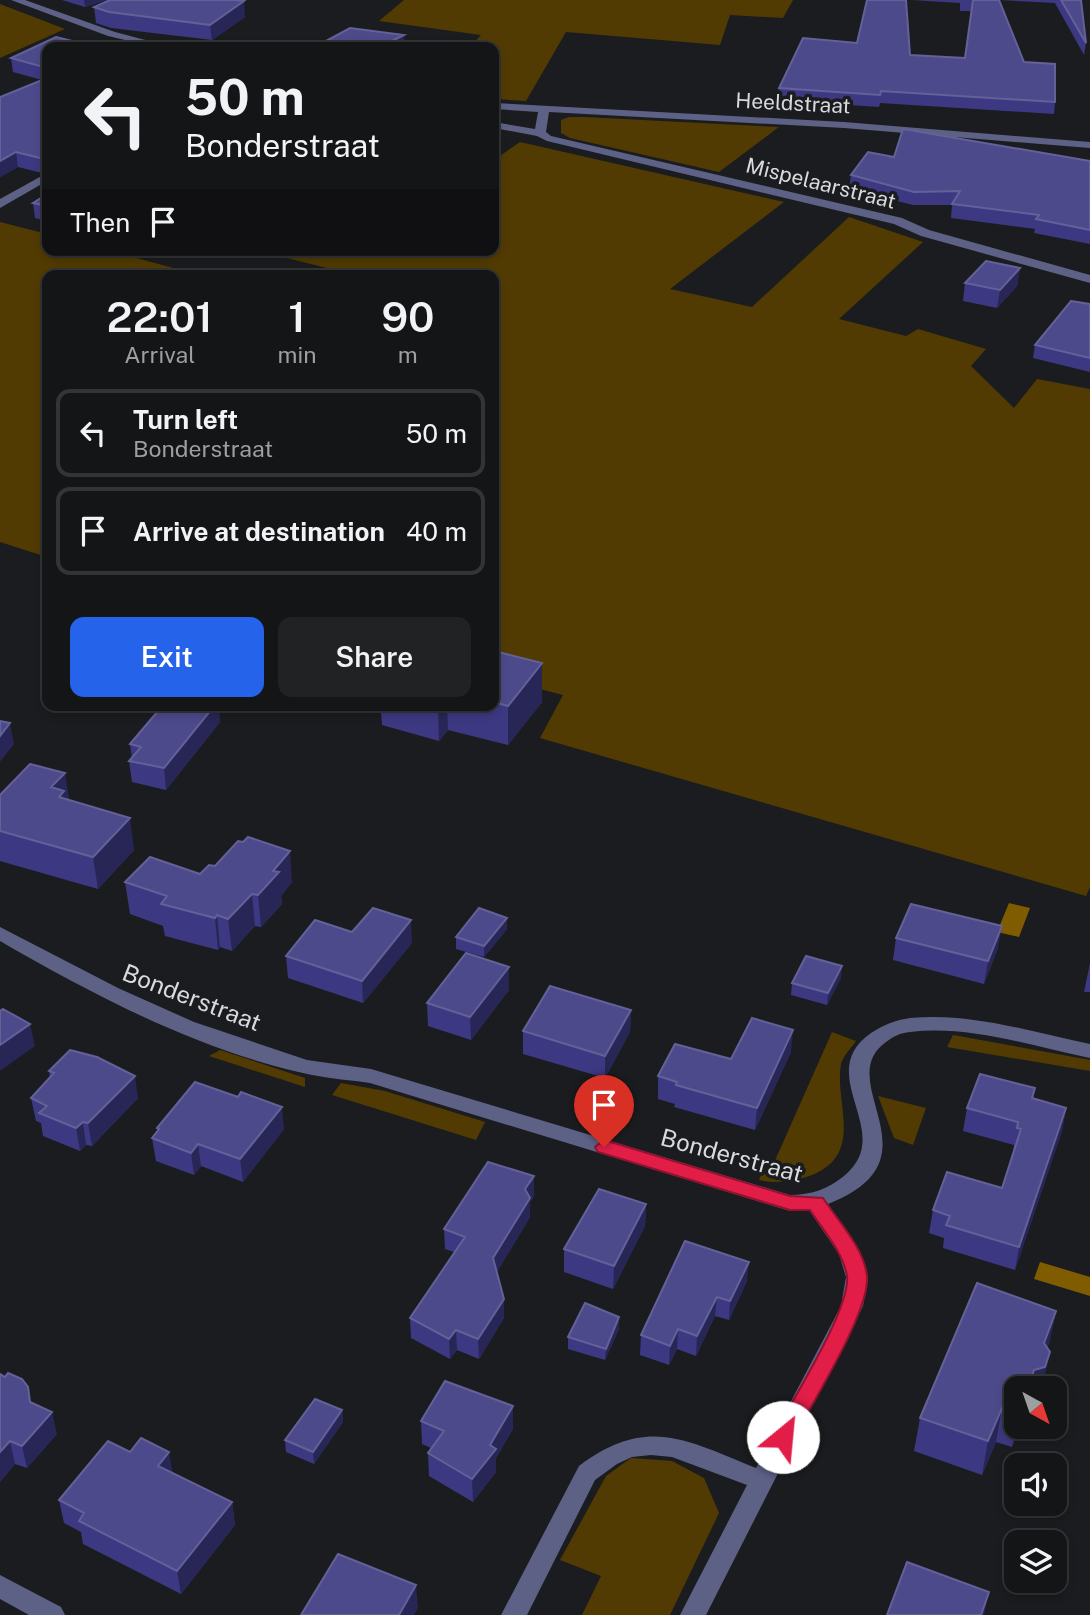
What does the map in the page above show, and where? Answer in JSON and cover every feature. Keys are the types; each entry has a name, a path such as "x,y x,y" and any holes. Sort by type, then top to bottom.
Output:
{"street":[{"path":"16,0 112,34 146,42"},
{"name":"Heeldstraat","path":"499,106 844,125 1090,145"},
{"path":"540,133 544,109"},
{"name":"Mispelaarstraat","path":"499,126 540,133 547,138 898,220 925,233 1090,279"},
{"path":"0,204 42,179"},
{"name":"Bonderstraat","path":"0,933 111,995 194,1031 309,1068 371,1076 790,1203 816,1203 854,1182 873,1162 876,1137 860,1094 857,1066 867,1046 890,1029 934,1024 1090,1051"},
{"path":"693,1615 852,1306 857,1277 849,1252 816,1203"},
{"path":"514,1615 587,1473 603,1458 622,1448 642,1443 663,1445 761,1480"},
{"path":"0,1586 52,1615"}],"shaded area":[{"path":"404,0 793,0 783,18 730,15 720,45 566,32 526,101 499,99 499,42 475,42 481,35 379,21"},
{"path":"0,4 65,29 0,58"},
{"path":"569,117 779,127 719,172 570,138 561,133 561,120"},
{"path":"520,142 784,202 670,289 752,307 849,217 923,242 839,319 906,336 918,329 986,349 971,366 1014,408 1037,379 1090,389 1090,887 1086,896 540,738 563,695 499,678 499,270 335,270 279,256 499,256 499,157"},
{"path":"0,222 42,233 42,256 129,256 181,270 42,270 42,555 0,542"},
{"path":"1009,903 1030,908 1019,937 997,932"},
{"path":"832,1032 856,1041 841,1064 844,1126 838,1154 828,1166 806,1177 779,1182 759,1180 762,1172 769,1174"},
{"path":"953,1035 1090,1060 1090,1071 947,1047"},
{"path":"220,1050 305,1078 305,1087 209,1056"},
{"path":"341,1083 385,1091 485,1122 476,1140 332,1095"},
{"path":"878,1096 926,1108 913,1145 894,1138"},
{"path":"1040,1262 1090,1277 1090,1296 1034,1279"},
{"path":"631,1458 672,1461 704,1478 719,1513 670,1615 582,1615 601,1576 560,1560 606,1476"}],"building":[{"path":"110,0 244,1 210,25 109,12 94,7"},
{"path":"867,0 906,0 910,55 965,58 973,0 999,0 1024,62 1055,64 1055,102 881,91 880,95 779,88 803,38 857,43"},
{"path":"1061,0 1081,0 1086,43"},
{"path":"350,28 404,35 390,42 324,42"},
{"path":"56,37 76,42 45,42"},
{"path":"42,44 42,67 11,58"},
{"path":"42,80 42,157 16,152 0,161 0,97"},
{"path":"903,129 1090,161 1090,230 1036,219 1039,215 952,204 960,191 914,192 851,175 868,152 894,157"},
{"path":"42,197 42,205 33,203"},
{"path":"986,261 1020,268 1000,290 965,283"},
{"path":"1071,301 1090,304 1090,358 1035,345"},
{"path":"499,652 542,663 508,706 499,703"},
{"path":"158,711 210,711 164,768 129,761 141,747 130,744"},
{"path":"0,721 10,723 0,736"},
{"path":"30,764 65,773 51,787 64,791 59,797 130,818 93,857 0,831 0,795"},
{"path":"248,837 290,851 273,871 279,872 258,895 252,894 228,919 161,904 167,896 125,882 150,857 200,874 209,865 215,866 238,841 243,842"},
{"path":"911,904 1002,926 988,961 896,938"},
{"path":"373,908 411,920 362,981 286,956 315,920 352,932"},
{"path":"479,908 507,918 484,946 456,937"},
{"path":"466,953 509,967 470,1017 427,1003"},
{"path":"806,956 842,966 828,993 792,983"},
{"path":"550,986 631,1010 605,1056 523,1031"},
{"path":"3,1009 30,1024 0,1045 0,1011"},
{"path":"752,1018 793,1030 757,1108 676,1085 677,1082 658,1076 675,1044 731,1059"},
{"path":"70,1050 97,1057 135,1076 88,1123 83,1122 76,1128 39,1113 47,1106 31,1098 54,1073 49,1071"},
{"path":"980,1074 1035,1088 1032,1098 1066,1108 1019,1247 946,1225 950,1216 933,1210 947,1172 1002,1188 1021,1129 1017,1128 1018,1122 967,1108"},
{"path":"195,1082 238,1097 241,1092 282,1107 240,1159 198,1144 191,1153 152,1138 159,1129 157,1128"},
{"path":"488,1162 534,1176 525,1189 530,1198 493,1258 504,1299 478,1339 456,1330 449,1339 410,1318 465,1237 444,1229"},
{"path":"599,1189 646,1204 614,1266 564,1249"},
{"path":"685,1241 749,1262 730,1301 717,1297 697,1336 678,1329 670,1346 641,1335"},
{"path":"977,1283 1056,1311 1044,1343 1050,1352 1045,1367 1034,1370 1032,1376 1004,1376 1004,1409 988,1441 920,1418"},
{"path":"585,1303 619,1317 606,1349 568,1337"},
{"path":"8,1373 22,1379 28,1387 30,1402 52,1412 22,1446 10,1441 0,1452 0,1374 5,1377"},
{"path":"445,1381 513,1406 490,1445 496,1449 472,1479 428,1453 444,1431 421,1421"},
{"path":"315,1399 342,1410 313,1452 285,1440"},
{"path":"141,1438 169,1452 158,1466 232,1502 177,1571 79,1521 84,1513 59,1500 108,1441 130,1452"},
{"path":"338,1554 416,1585 399,1615 301,1615"},
{"path":"907,1562 989,1592 981,1615 887,1615"}],"route":[{"path":"604,1147 790,1203 816,1203 849,1252 857,1277 852,1306 783,1437"}]}
